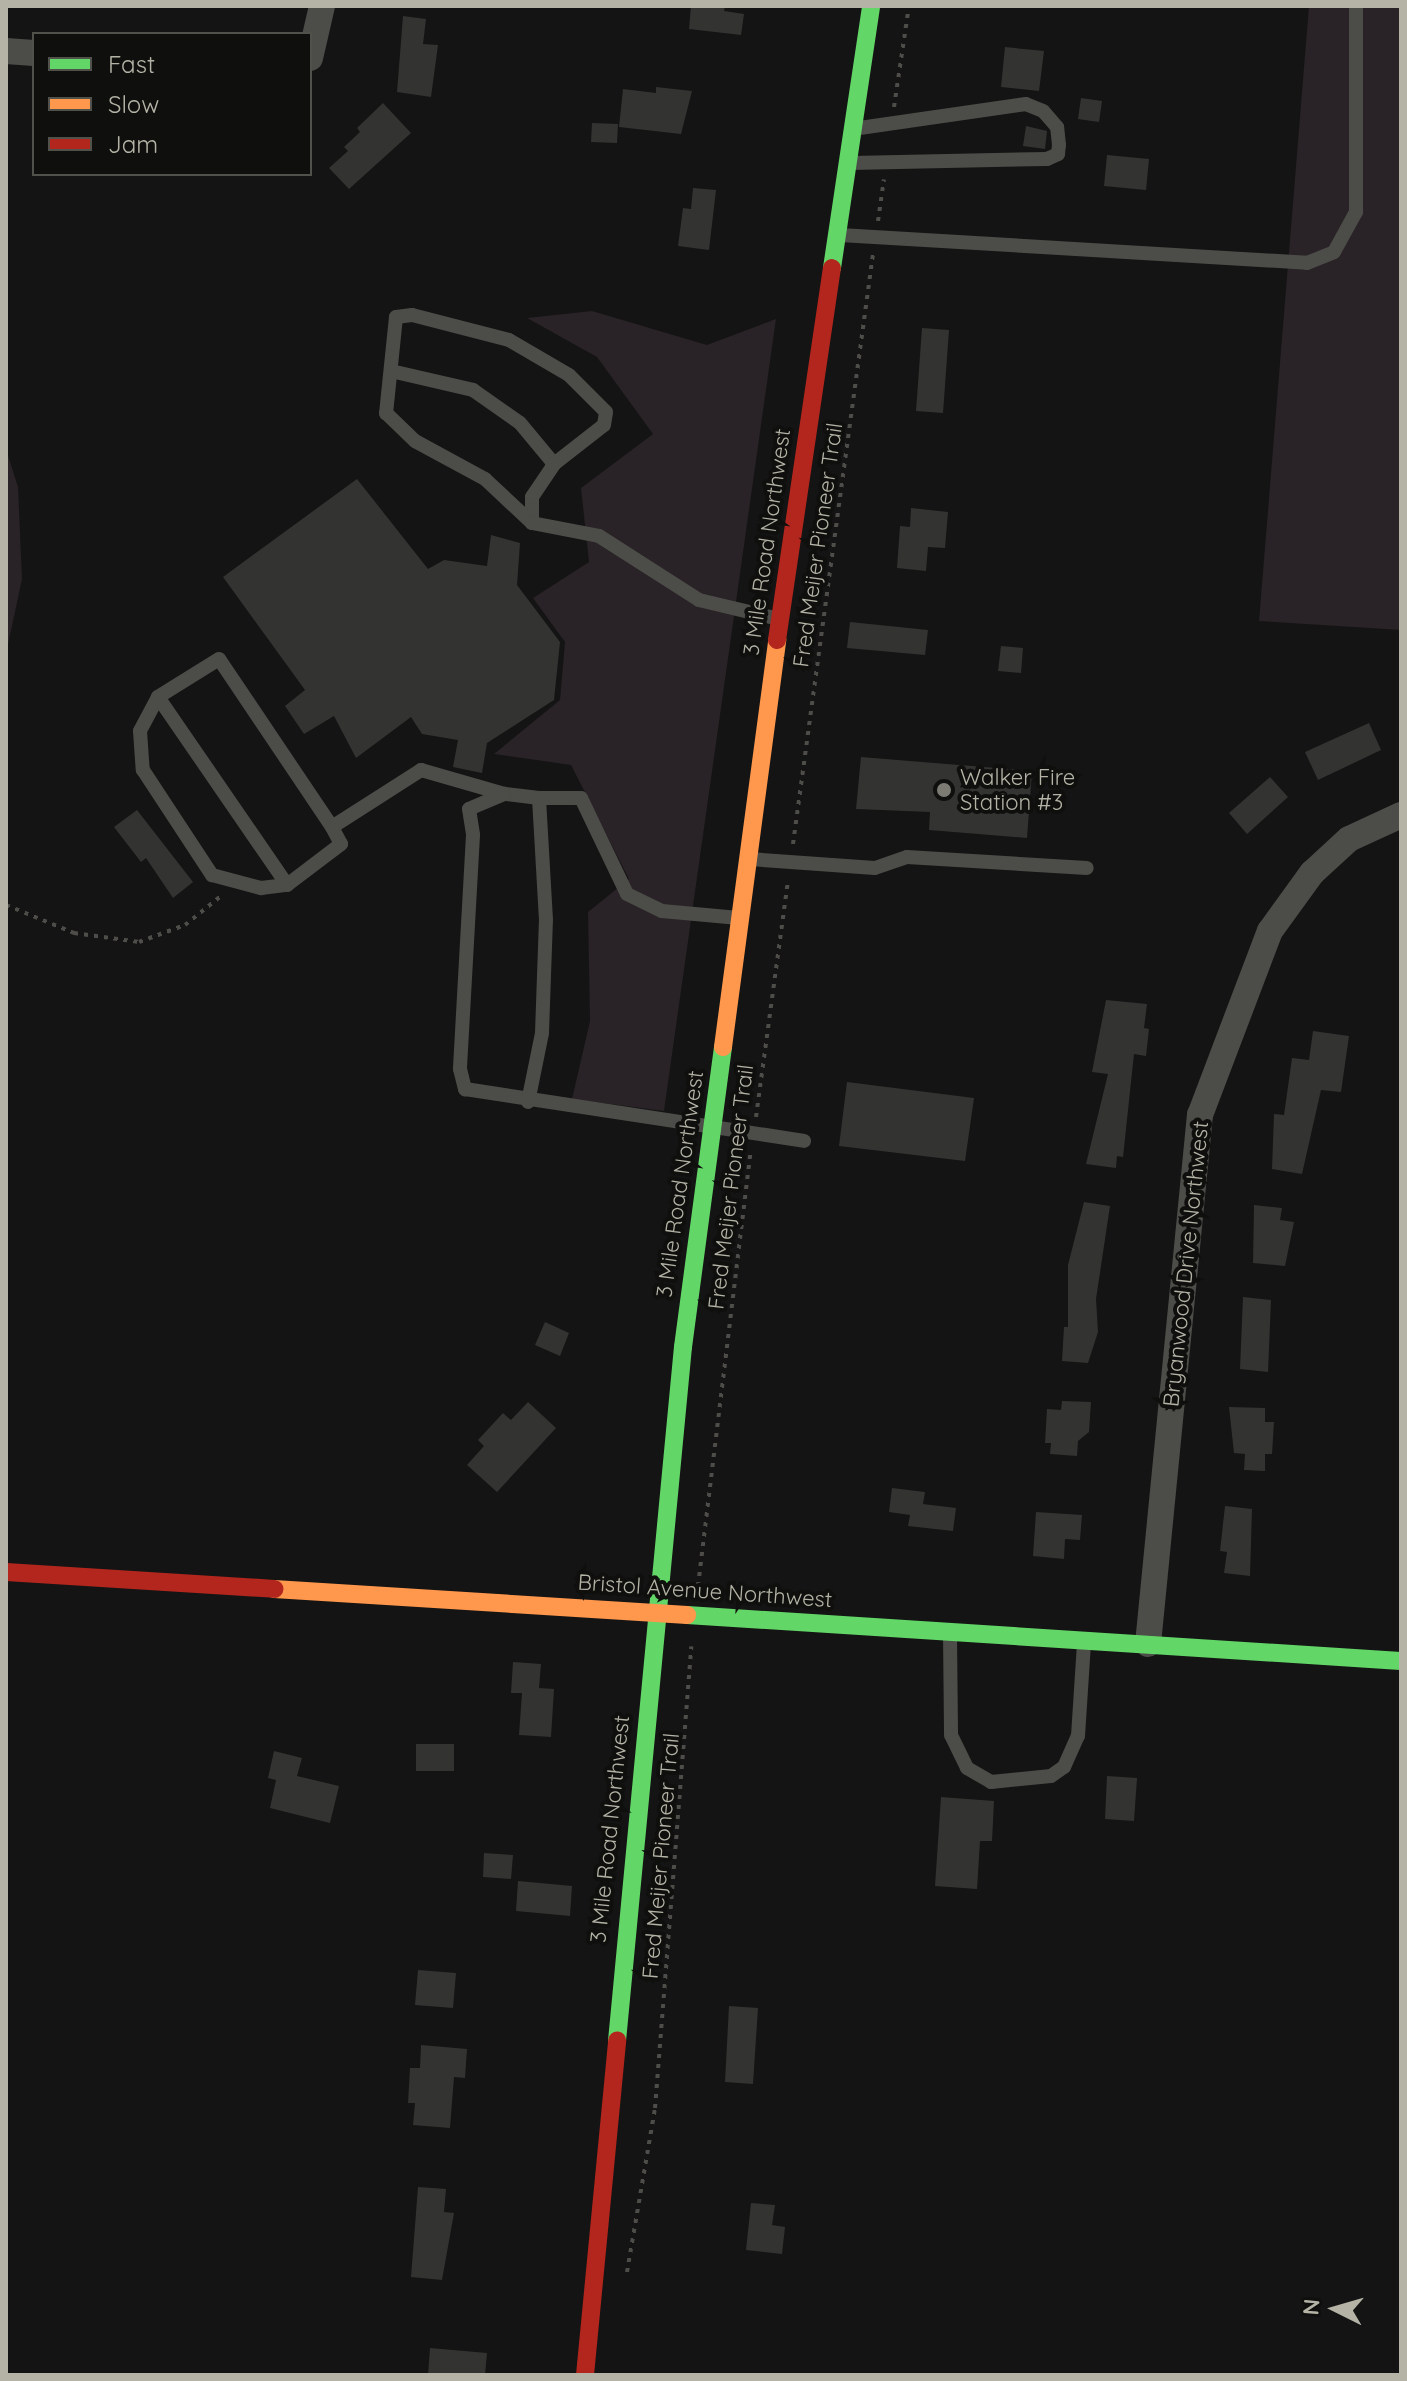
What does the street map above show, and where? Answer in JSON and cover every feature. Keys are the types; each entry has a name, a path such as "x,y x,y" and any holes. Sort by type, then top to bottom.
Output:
{"main road":[{"name":"3 Mile Road Northwest","path":"585,2375 654,1613 739,918 871,6"},
{"name":"Bristol Avenue Northwest","path":"6,1572 1401,1661"}],"street":[{"path":"312,49 322,6"},
{"path":"6,51 32,53"},
{"name":"Bryanwood Drive Northwest","path":"1148,1644 1200,1115 1270,931 1312,873 1349,839 1401,815"}],"lane":[{"path":"836,235 1307,263 1334,252 1356,212 1356,6"},
{"path":"846,163 1047,159 1058,154 1057,127 1043,111 1026,104 974,108 891,126 853,129"},
{"path":"532,523 532,497 554,464 604,425 606,412 569,375 509,340 412,315 396,317 386,413 415,441 485,479 532,523 599,536 699,600 780,619"},
{"path":"391,371 473,390 520,423 554,464"},
{"path":"219,659 341,844 287,885 261,888 212,875 143,770 140,731 158,697 219,659"},
{"path":"158,697 287,885"},
{"path":"332,827 421,770 504,794 581,798 627,894 662,911 739,918"},
{"path":"504,794 469,809 473,835 460,1069 465,1089 528,1102 804,1141"},
{"path":"528,1102 543,1019 546,920 539,798"},
{"path":"749,859 875,868 907,857 1087,868"},
{"path":"951,1631 951,1735 967,1768 991,1782 1051,1776 1064,1767 1078,1736 1084,1639"}],"path":[{"path":"891,126 909,6"},
{"name":"Fred Meijer Pioneer Trail","path":"626,2281 655,2108 695,1614 753,1133 886,163"},
{"path":"6,905 74,933 139,942 185,925 217,904 230,880"}],"shaded area":[{"path":"1309,6 1401,6 1401,630 1259,621"},
{"path":"592,311 707,345 776,319 664,1111 572,1099 590,1021 588,912 629,879 571,765 494,754 560,700 565,642 533,598 589,562 581,488 653,434 597,357 527,318"},
{"path":"6,449 18,487 22,579 6,654"}],"building":[{"path":"691,6 725,6 724,11 744,14 741,35 689,29"},
{"path":"403,16 426,19 423,44 438,45 431,97 397,92"},
{"path":"1005,47 1044,51 1039,91 1001,87"},
{"path":"656,87 692,91 681,134 619,127 623,89 656,93"},
{"path":"1081,98 1102,101 1099,122 1078,119"},
{"path":"383,103 411,133 349,189 329,168 348,151 344,147 360,132 357,128"},
{"path":"592,123 618,124 617,143 591,142"},
{"path":"1026,126 1047,131 1045,149 1023,146"},
{"path":"1107,155 1149,159 1146,190 1104,186"},
{"path":"693,188 716,190 709,250 678,246 683,208 691,209"},
{"path":"922,328 949,330 943,413 916,411"},
{"path":"357,479 428,569 444,560 487,566 491,535 520,543 517,585 560,642 554,700 487,743 482,773 453,767 458,740 422,734 411,717 356,758 334,716 304,734 285,706 305,690 223,577"},
{"path":"911,508 948,512 945,548 928,547 926,571 897,568 900,526 910,527"},
{"path":"850,622 928,630 925,655 847,648"},
{"path":"1001,646 1023,648 1021,673 998,671"},
{"path":"1369,723 1381,750 1318,780 1305,752"},
{"name":"Walker Fire Station #3","path":"861,757 1032,771 1027,838 929,830 930,812 856,809"},
{"path":"1270,777 1288,797 1247,834 1229,813"},
{"path":"137,810 193,882 173,898 146,858 141,862 114,827"},
{"path":"1106,1000 1147,1004 1144,1028 1149,1029 1146,1056 1134,1054 1123,1157 1117,1156 1116,1168 1086,1164 1108,1074 1092,1072"},
{"path":"1313,1031 1349,1036 1341,1092 1321,1090 1302,1174 1272,1169 1274,1114 1284,1115 1292,1058 1309,1060"},
{"path":"847,1082 974,1098 965,1161 839,1146"},
{"path":"1084,1202 1110,1206 1096,1299 1098,1332 1088,1363 1062,1361 1064,1327 1068,1327 1068,1265"},
{"path":"1254,1205 1282,1208 1280,1220 1294,1222 1285,1266 1253,1263"},
{"path":"1243,1297 1271,1300 1268,1372 1240,1369"},
{"path":"545,1322 569,1333 560,1356 535,1345"},
{"path":"1062,1401 1091,1402 1089,1432 1078,1441 1077,1456 1050,1454 1051,1443 1045,1443 1047,1409 1061,1410"},
{"path":"528,1402 556,1428 497,1492 467,1465 484,1446 478,1440 503,1413 511,1420"},
{"path":"1229,1407 1265,1408 1265,1422 1274,1422 1272,1454 1265,1454 1265,1471 1244,1470 1245,1454 1234,1453"},
{"path":"892,1488 925,1492 923,1504 956,1508 953,1531 908,1526 910,1515 889,1512"},
{"path":"1225,1506 1252,1509 1250,1576 1224,1573 1227,1552 1220,1551"},
{"path":"1036,1512 1082,1515 1080,1540 1065,1539 1064,1559 1033,1556"},
{"path":"513,1662 541,1664 539,1688 554,1689 551,1737 519,1735 522,1693 511,1693"},
{"path":"416,1744 454,1744 454,1771 416,1771"},
{"path":"274,1751 302,1758 297,1776 339,1786 330,1823 270,1808 276,1780 268,1778"},
{"path":"1107,1776 1137,1778 1134,1821 1105,1819"},
{"path":"941,1797 994,1801 992,1841 980,1841 977,1889 935,1886"},
{"path":"484,1853 513,1855 511,1879 483,1877"},
{"path":"518,1881 572,1886 570,1916 516,1911"},
{"path":"418,1970 456,1973 453,2008 415,2005"},
{"path":"729,2006 758,2008 753,2084 725,2082"},
{"path":"421,2045 467,2049 465,2078 454,2077 450,2128 413,2125 415,2103 408,2103 410,2068 420,2068"},
{"path":"418,2187 446,2189 444,2212 454,2213 442,2280 411,2277"},
{"path":"751,2203 775,2205 772,2225 785,2227 782,2254 746,2250"},
{"path":"430,2348 487,2353 485,2375 428,2375"}],"traffic: fast":[{"path":"832,268 871,6"},
{"path":"617,2041 683,1347 723,1047"},
{"path":"687,1615 1401,1661"}],"traffic: slow":[{"path":"723,1047 777,640"},
{"path":"274,1589 687,1615"}],"traffic: jam":[{"path":"777,640 832,268"},
{"path":"6,1572 274,1589"},
{"path":"585,2375 617,2041"}],"place":[{"name":"Walker Fire Station #3","path":"944,790"}]}
